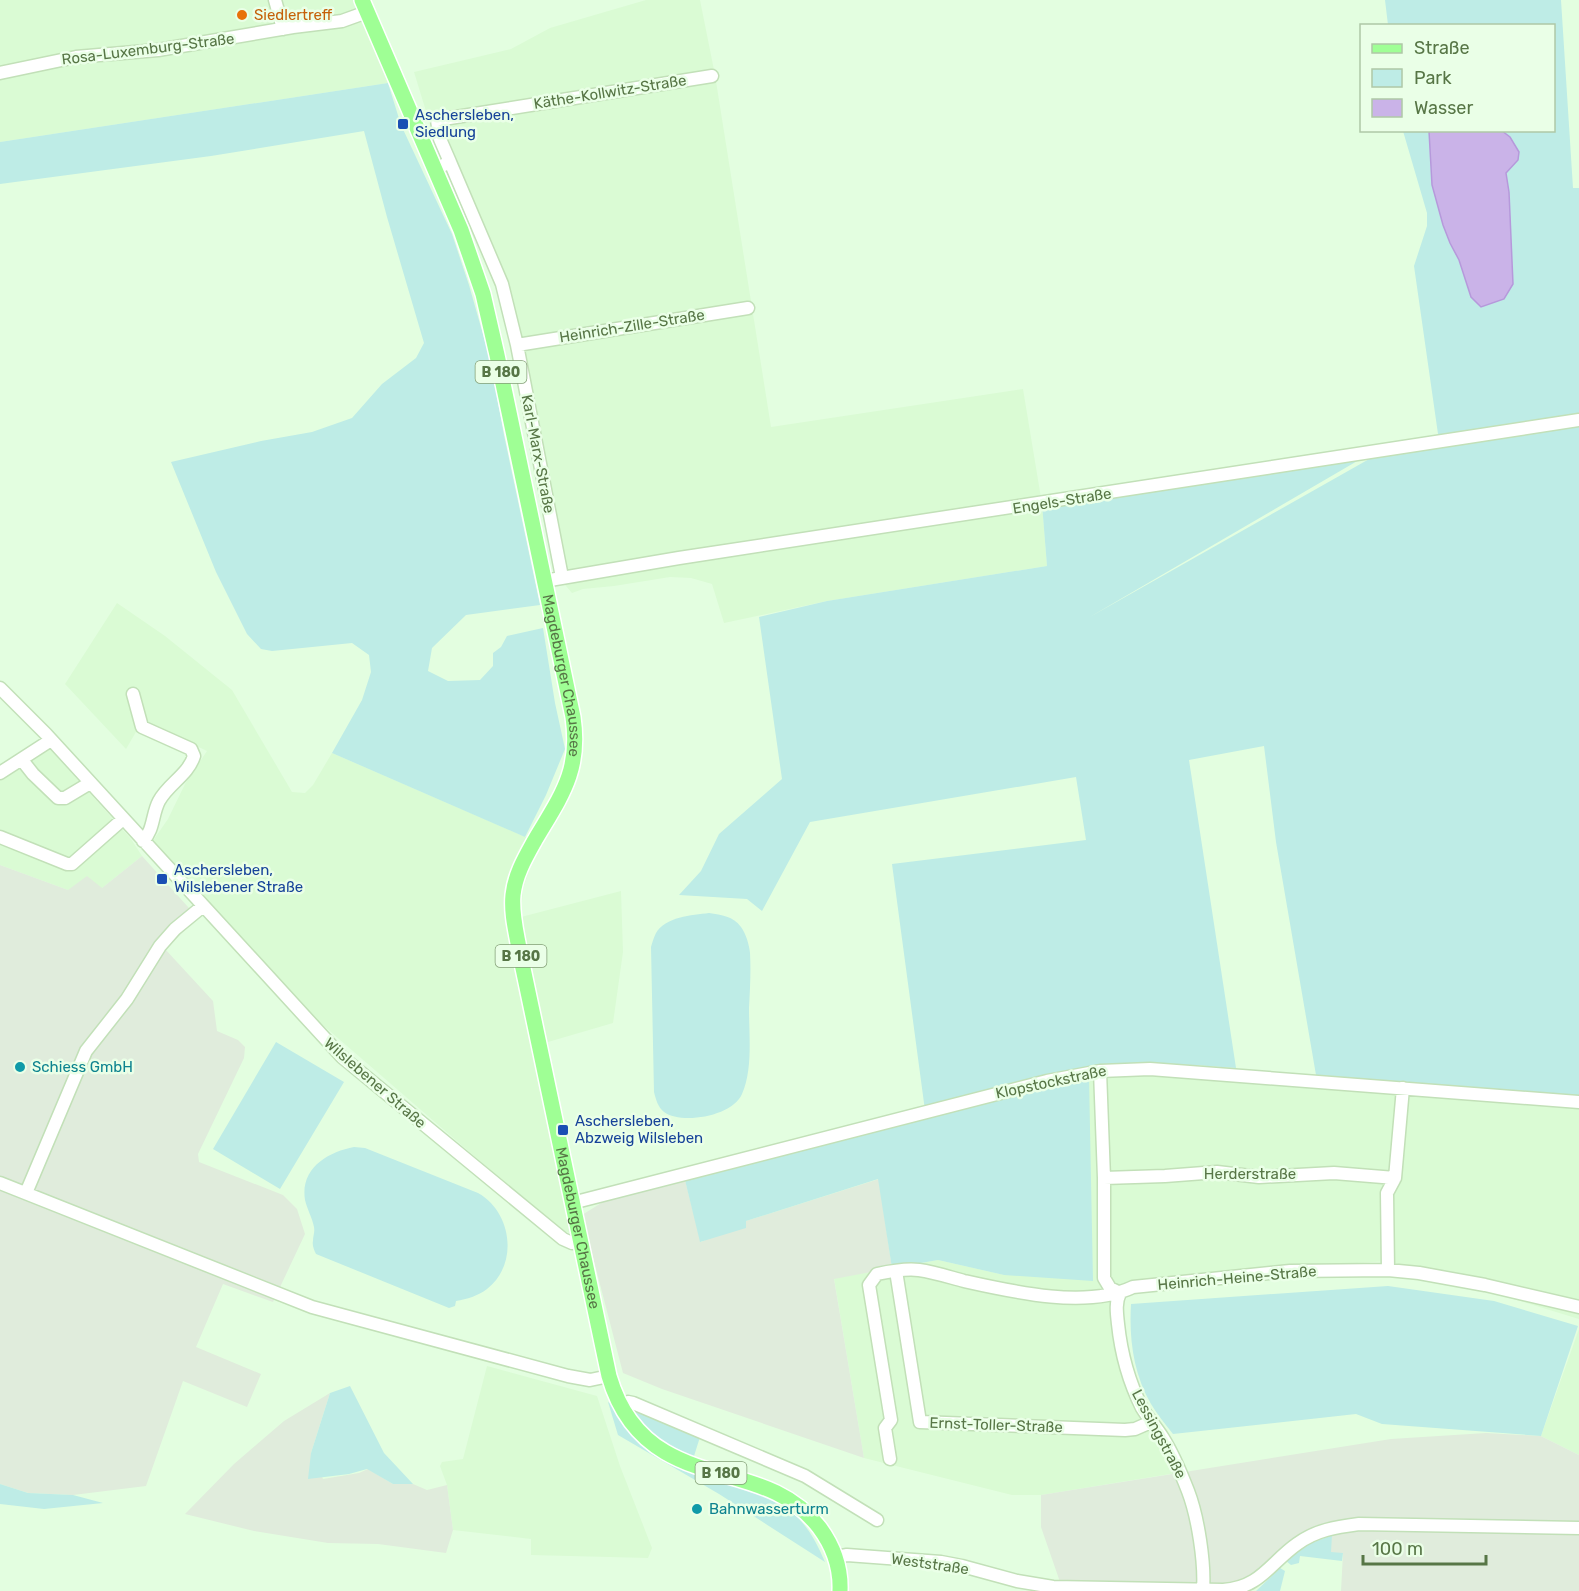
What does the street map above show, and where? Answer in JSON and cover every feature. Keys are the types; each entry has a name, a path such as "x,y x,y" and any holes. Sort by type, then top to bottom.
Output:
{"main road":[{"name":"Magdeburger Chaussee","path":"365,6 471,257 489,318 573,717 576,747 571,770 562,793 517,875 513,910 520,954 609,1376 620,1406 642,1435 665,1452 684,1461 779,1492 795,1502 818,1525 836,1557 840,1570 840,1590"}],"street":[{"path":"275,0 283,29"},
{"name":"Rosa-Luxemburg-Straße","path":"0,73 67,59 158,50 342,21 365,6"},
{"name":"Käthe-Kollwitz-Straße","path":"437,120 712,76"},
{"name":"Karl-Marx-Straße","path":"437,120 440,139 502,284 517,345 562,577"},
{"path":"435,169 450,162"},
{"name":"Heinrich-Zille-Straße","path":"517,345 748,308"},
{"name":"Engels-Straße","path":"544,581 1579,420"},
{"name":"Wilslebener Straße","path":"0,688 48,737 324,1038 362,1075 562,1239 572,1243 581,1243"},
{"path":"133,694 142,727 191,748 194,756 187,769 159,800 150,830 143,841"},
{"path":"0,773 22,760 48,737"},
{"path":"22,760 58,798 65,798 90,783"},
{"path":"0,837 72,864 123,819"},
{"path":"26,1193 86,1051 127,999 160,946 203,906"},
{"name":"Klopstockstraße","path":"572,1203 944,1106 1047,1081 1100,1071 1150,1069 1579,1102"},
{"path":"1100,1071 1104,1178 1104,1278 1110,1288 1120,1293"},
{"path":"1388,1270 1387,1194 1395,1178 1403,1088"},
{"name":"Herderstraße","path":"1104,1178 1208,1172 1259,1177 1334,1173 1395,1178"},
{"path":"0,1183 312,1307 568,1376 590,1380 609,1376"},
{"name":"Heinrich-Heine-Straße","path":"896,1270 917,1269 988,1286 1050,1295 1100,1296 1120,1293 1133,1287 1265,1273 1388,1270 1485,1285 1579,1307"},
{"path":"890,1459 885,1428 891,1420 869,1285 878,1274 896,1270"},
{"name":"Ernst-Toller-Straße","path":"896,1270 920,1422 1125,1430 1135,1429 1151,1422"},
{"name":"Lessingstraße","path":"1120,1293 1117,1300 1118,1318 1124,1357 1137,1397 1167,1446 1190,1495 1203,1572 1203,1590"},
{"path":"620,1406 628,1402 633,1403 805,1476 877,1520"},
{"name":"Weststraße","path":"836,1557 847,1555 941,1562 1017,1581 1053,1587 1234,1589 1249,1584 1268,1571 1296,1544 1313,1534 1334,1527 1359,1524 1579,1528"}],"shaded area":[{"path":"0,0 353,0 388,83 0,142"},
{"path":"646,0 700,0 715,75 771,427 1023,389 1042,504 1047,566 827,601 724,623 712,584 691,578 670,577 583,589 572,593 560,579 498,284 429,121 414,72 511,49 550,28"},
{"path":"117,603 165,636 232,690 292,792 305,793 313,785 332,753 542,844 530,867 523,889 521,917 621,891 623,952 613,1023 548,1042 572,1229 570,1233 561,1231 302,1007 152,842 207,751 143,720 126,749 65,684"},
{"path":"48,747 131,839 142,856 102,888 68,890 0,865 0,776"},
{"path":"142,856 198,918 165,949 213,1001 217,1031 238,1040 245,1047 244,1058 198,1154 199,1162 283,1195 297,1209 305,1234 273,1302 223,1284 196,1347 261,1374 247,1407 183,1381 146,1486 73,1495 28,1493 0,1484 0,865 68,890 87,876 102,888"},
{"path":"1138,1064 1236,1068 1235,1079 1579,1109 1579,1319 1389,1261 1240,1270 1127,1281 1112,1299 1113,1318 1154,1433 1176,1473 1041,1495 1012,1495 864,1458 834,1278 938,1260 1004,1275 1089,1077"},
{"path":"879,1179 892,1268 834,1279 864,1458 662,1389 623,1373 582,1215 606,1200 685,1180 701,1242 746,1221"},
{"path":"1579,1329 1579,1455 1541,1436"},
{"path":"487,1366 597,1396 620,1466 652,1548 648,1558 531,1555 531,1539 453,1530 447,1485 440,1466 442,1462 463,1459"},
{"path":"330,1393 311,1453 323,1479 359,1473 368,1469 393,1484 413,1484 427,1490 447,1485 453,1530 446,1553 378,1544 328,1543 254,1531 185,1514 234,1464 284,1421"},
{"path":"1486,1433 1541,1436 1579,1455 1579,1591 1341,1591 1343,1553 1331,1553 1331,1524 1259,1572 1233,1585 1060,1582 1041,1527 1041,1495 1391,1439"}],"green space":[{"path":"1385,0 1561,0 1573,188 1579,188 1579,1096 1316,1075 1276,842 1264,746 1189,760 1236,1068 1138,1064 1089,1077 1093,1281 1004,1275 938,1260 892,1268 878,1179 746,1221 746,1228 700,1242 685,1180 926,1118 892,864 1086,840 1076,777 810,822 762,911 747,899 679,895 701,871 719,834 782,779 759,617 827,601 1047,566 1042,504 1371,453 1088,618 1371,458 1440,448 1414,266 1427,226 1427,213 1403,132 1429,132 1431,162 1450,243 1459,260 1471,297 1504,299 1513,284 1506,173 1518,160 1510,137 1503,132 1555,132 1555,24 1388,24"},
{"path":"388,83 401,125 452,234 469,285 490,359 540,605 466,615 432,648 428,671 448,681 480,680 493,666 493,653 501,647 507,636 543,628 565,749 525,837 332,753 362,700 371,672 369,655 352,643 272,651 261,649 247,634 216,572 171,462 261,441 312,432 352,418 382,384 416,358 424,343 364,131 211,156 0,184 0,142"},
{"path":"709,913 723,915 738,923 749,946 750,1052 748,1074 742,1094 729,1108 706,1116 683,1118 664,1112 656,1101 654,1092 651,947 656,933 666,923 679,918"},
{"path":"276,1042 344,1082 280,1189 213,1149"},
{"path":"365,1148 478,1193 489,1202 498,1212 504,1225 507,1253 504,1266 487,1289 480,1294 456,1301 455,1306 449,1308 316,1254 313,1244 314,1227 305,1200 307,1179 311,1170 318,1163 344,1149"},
{"path":"1388,1286 1494,1301 1578,1326 1541,1436 1382,1424 1356,1414 1173,1434 1151,1404 1140,1380 1136,1368 1131,1330 1131,1304"},
{"path":"350,1386 384,1453 413,1484 393,1484 367,1469 349,1474 308,1479 311,1453 330,1393"},
{"path":"608,1402 626,1411 634,1406 700,1437 689,1472 764,1495 776,1501 802,1522 825,1562 719,1494 618,1435"},
{"path":"0,1484 28,1493 73,1495 103,1503 44,1509 0,1504"},
{"path":"1332,1535 1331,1552 1343,1553 1342,1561 1300,1556 1299,1563 1291,1565 1286,1561 1309,1544"},
{"path":"1280,1568 1285,1571 1280,1591 1256,1591"}],"water":[{"path":"1429,132 1503,132 1510,137 1519,152 1518,160 1506,173 1513,284 1504,299 1481,307 1471,297 1459,260 1443,225 1432,185"}],"place":[{"name":"Siedlertreff","path":"242,15"},
{"name":"Aschersleben, Siedlung","path":"403,124"},
{"name":"Aschersleben, Wilslebener Straße","path":"162,879"},
{"name":"Schiess GmbH","path":"20,1067"},
{"name":"Aschersleben, Abzweig Wilsleben","path":"563,1130"},
{"name":"Bahnwasserturm","path":"697,1509"}]}
